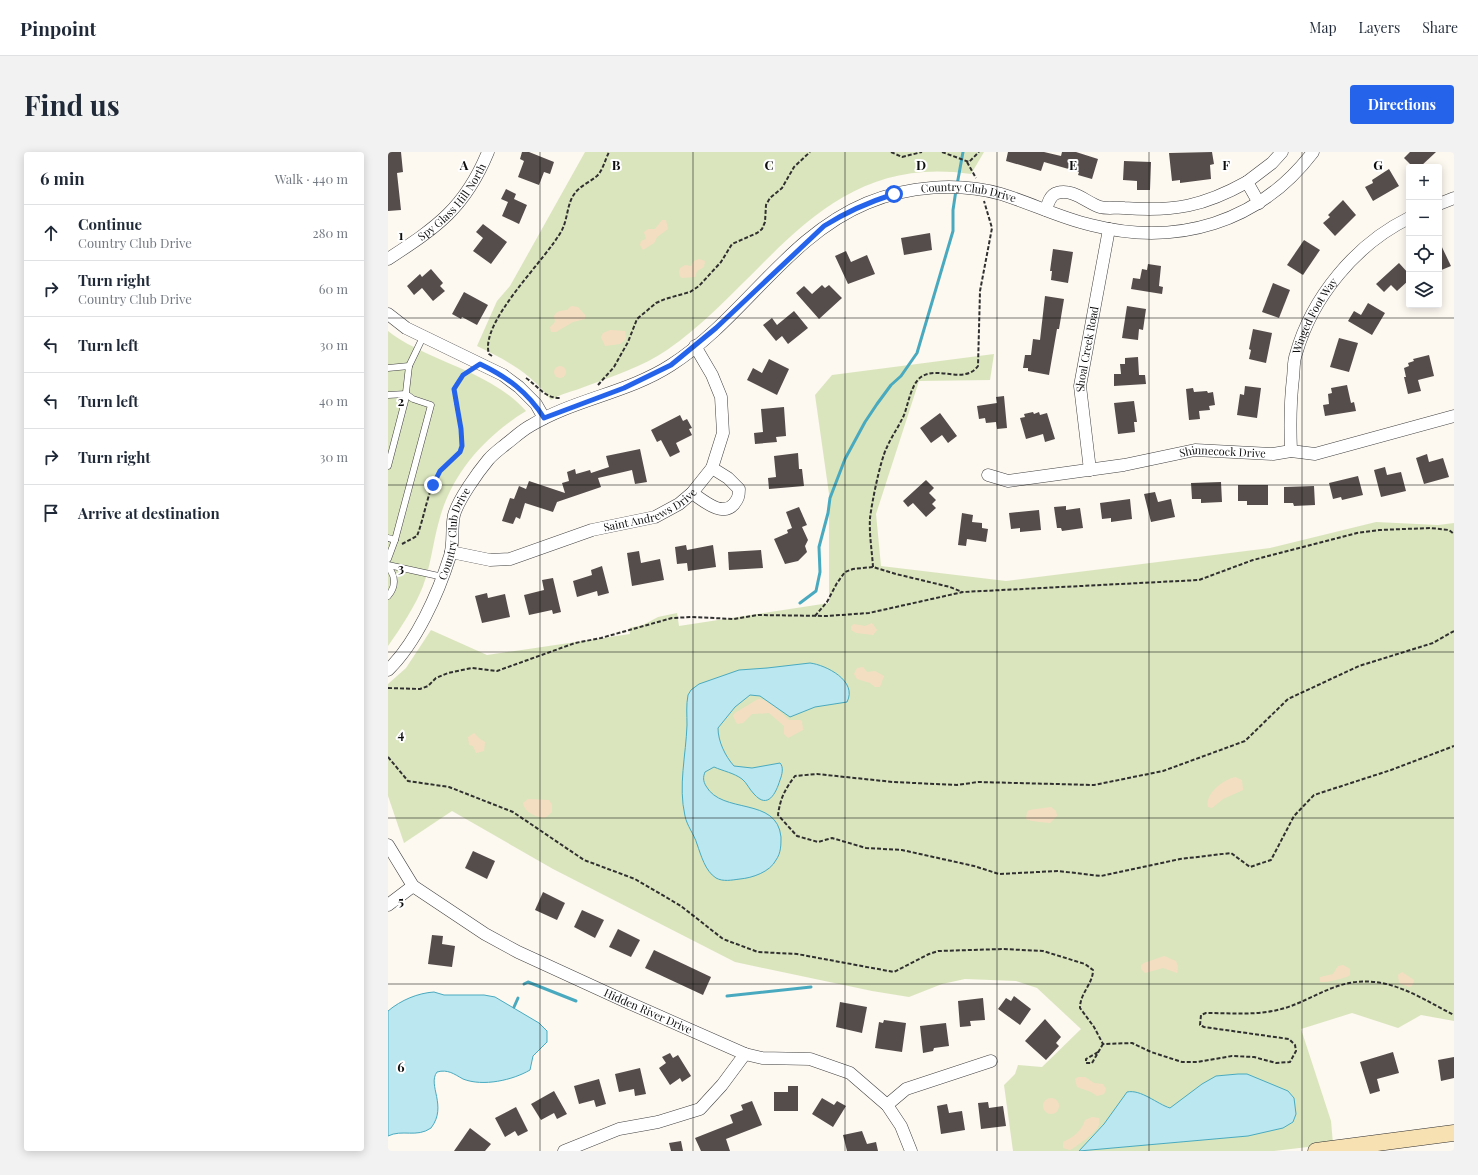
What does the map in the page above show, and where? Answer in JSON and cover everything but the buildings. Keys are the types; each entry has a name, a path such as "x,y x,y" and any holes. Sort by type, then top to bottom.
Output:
{"street":[{"name":"Spy Glass Hill North","path":"388,259 437,225 457,206 469,192 479,174 488,152"},
{"path":"1046,210 1051,198 1057,193 1064,192 1076,195 1100,207 1150,210 1173,209 1201,203 1221,196 1247,182 1272,163 1282,152"},
{"name":"Country Club Drive","path":"388,670 404,652 443,577 451,552 454,513 471,483 490,457 527,427 544,418 642,380 671,365 695,346 806,241 841,215 868,202 894,194 921,188 947,187 998,193 1088,225 1142,234 1182,232 1206,227 1232,217 1259,203 1286,183 1302,167 1313,152"},
{"path":"1247,182 1259,203"},
{"path":"1442,203 1454,198"},
{"name":"Winged Foot Way","path":"1291,451 1289,414 1295,355 1312,312 1335,279 1362,250 1393,226 1406,220"},
{"name":"Shoal Creek Road","path":"1090,470 1080,386 1109,229"},
{"path":"388,314 406,328 423,337 504,375 536,404 544,418"},
{"name":"Saint Andrews Drive","path":"451,552 490,560 510,559 592,530 655,517 679,504 692,494 712,468 723,433 721,397 712,375 695,346"},
{"name":"Shinnecock Drive","path":"988,475 1008,481 1124,466 1195,450 1273,454 1291,451 1315,454 1454,416"},
{"path":"692,494 716,508 725,510 732,506 738,498 739,490 728,478 712,468"},
{"name":"Hidden River Drive","path":"388,844 413,886 486,934 518,952 744,1054 762,1058 810,1059 850,1073 886,1105 901,1126 911,1151"},
{"path":"388,905 413,886"},
{"path":"564,1151 619,1129 658,1122 700,1109 722,1085 744,1054"},
{"path":"886,1105 906,1089 991,1061"},
{"path":"1316,1151 1454,1133"}],"lane":[{"path":"388,466 406,394 409,366 423,337"},
{"path":"388,368 409,366"},
{"path":"388,395 406,394 413,399 431,405 392,540 388,559"},
{"path":"388,566 443,577"},
{"path":"388,566 394,575 393,588 388,596"}],"path":[{"path":"497,360 490,355 486,347 495,321 508,301 553,245 562,229 572,198 576,191 598,175 609,152"},
{"path":"593,387 605,379 614,367 628,342 637,319 656,303 690,292 699,286 721,262 732,244 757,233 762,229 765,222 766,205 770,198 782,188 794,167 810,152"},
{"path":"891,152 902,157 922,152"},
{"path":"873,567 870,519 881,467 886,449 904,417 916,383 920,378 927,374 966,375 973,372 978,366 980,291 992,228 980,190 968,162 942,152"},
{"path":"968,162 976,157 979,152"},
{"path":"392,540 402,545 417,536 433,485 440,471 460,452 462,446 461,429 454,389 463,375 480,364 490,355"},
{"path":"524,376 551,398 566,396"},
{"path":"388,688 420,689 428,686 436,678 448,673 472,668 497,671 574,643 627,631 660,620 692,617 734,619 758,615 815,616 869,613 889,610 963,592 1199,580 1253,560 1357,533 1379,530 1430,528 1449,530 1454,534"},
{"path":"815,616 827,602 837,583 845,572 853,569 873,567 950,587 963,592"},
{"path":"1454,631 1433,643 1359,666 1288,699 1245,741 1163,770 1094,785 978,782 957,785 893,782 817,774 795,776 784,789 779,803 778,815 797,836 818,842 832,838 866,848 902,850 974,866 999,874 1058,870 1101,876 1180,860 1231,853 1250,867 1271,860 1294,816 1314,795 1392,770 1454,746"},
{"path":"388,757 408,781 449,787 514,812 584,860 635,879 681,906 723,939 758,952 797,954 894,972 929,954 946,950 1003,949 1043,951 1085,964 1093,970 1093,977 1083,996 1080,1008 1094,1027 1103,1044"},
{"path":"1103,1044 1132,1043 1151,1052 1182,1062 1197,1062 1232,1056 1254,1057 1276,1063 1290,1062 1296,1051 1295,1044 1290,1039 1204,1027 1199,1022 1201,1015 1206,1013 1269,1012 1286,1008 1329,988 1351,983 1375,982 1399,988 1454,1015"},
{"path":"1098,1052 1086,1059 1086,1063 1092,1063 1103,1044"}],"green space":[{"path":"585,152 984,152 971,174 919,172 875,182 836,201 802,227 704,321 667,350 637,366 551,400 535,382 517,368 477,346 497,301 510,286"},
{"path":"388,331 412,346 493,384 516,401 526,411 497,432 484,444 461,472 452,488 439,521 423,586 403,625 388,646"},
{"path":"994,354 990,380 919,381 876,514 881,566 1006,581 1270,548 1376,522 1438,525 1454,523 1454,1021 1421,1015 1398,1028 1352,1013 1301,1029 1331,1121 1333,1144 1274,1151 1013,1151 1004,1085 1015,1074 1018,1065 1042,1067 1081,1029 1037,988 1016,981 965,979 942,984 909,997 872,991 735,962 553,869 452,811 404,843 388,796 388,684 406,668 431,630 487,655 630,634 629,628 643,625 658,617 677,613 679,626 829,603 829,494 815,395 832,375"}],"sand":[{"path":"662,220 666,220 668,229 657,237 654,243 643,250 640,245 641,241 646,239 644,232 648,229 655,229"},
{"path":"699,259 705,261 704,267 697,271 695,277 681,278 679,273 680,268 685,265 691,266 694,261"},
{"path":"571,306 578,307 585,315 585,319 573,322 556,332 551,332 550,327 555,322 555,314 559,311 567,310"},
{"path":"610,330 625,331 626,339 620,344 605,346 601,337 603,333"},
{"path":"560,366 564,368 566,372 564,376 560,378 556,376 554,372 556,368"},
{"path":"872,623 877,630 873,635 856,633 851,630 851,626 854,624 865,626"},
{"path":"863,667 867,672 875,671 884,676 880,687 875,687 870,683 857,679 854,674 857,668"},
{"path":"758,699 771,704 789,720 802,721 803,730 788,738 784,734 784,726 769,713 752,714 743,723 737,724 733,716 735,713"},
{"path":"474,733 485,742 484,751 476,753 473,746 469,745 468,737"},
{"path":"1235,777 1242,780 1243,790 1223,799 1212,808 1208,807 1209,797 1212,792 1220,784"},
{"path":"528,799 549,800 552,805 552,812 545,818 531,814 528,812 523,803"},
{"path":"1051,807 1056,811 1057,816 1050,823 1026,819 1027,812 1029,810"},
{"path":"1164,956 1176,961 1178,967 1177,973 1163,968 1145,973 1141,969 1141,965 1144,963"},
{"path":"1343,965 1350,969 1350,975 1345,978 1320,982 1320,977 1333,974 1338,966"},
{"path":"1402,972 1414,980 1412,986 1409,987 1399,983 1398,975"},
{"path":"1078,1077 1085,1077 1094,1083 1103,1084 1106,1089 1104,1094 1097,1096 1077,1087 1075,1079"},
{"path":"1048,1098 1054,1098 1059,1103 1057,1112 1054,1114 1048,1114 1043,1109 1043,1103"},
{"path":"1092,1117 1099,1118 1099,1125 1096,1130 1085,1140 1070,1150 1063,1148 1063,1142 1076,1134 1082,1128 1085,1120"}],"water":[{"path":"810,663 817,664 839,675 848,687 849,694 847,702 815,707 790,717 760,696 750,695 735,707 718,728 719,738 723,748 734,766 752,768 780,763 782,773 774,794 771,798 763,800 759,799 744,781 736,775 714,767 705,772 704,782 714,795 736,804 760,810 770,816 777,824 781,837 779,855 770,868 755,876 745,878 722,880 716,878 709,871 704,862 696,840 686,820 683,805 682,782 688,695 691,690 699,684 739,670"},
{"path":"434,992 444,995 484,995 495,997 539,1023 547,1031 547,1042 533,1056 530,1070 515,1077 498,1081 480,1082 463,1079 448,1072 437,1072 434,1083 438,1112 436,1120 431,1128 426,1131 399,1133 388,1136 388,1011 410,998"},
{"path":"1247,1074 1288,1091 1294,1098 1296,1114 1293,1122 1283,1128 1248,1136 1079,1151 1104,1124 1127,1092 1138,1093 1170,1108 1202,1084 1216,1076"}],"waterway":[{"path":"957,185 963,152"},
{"path":"800,603 816,591 820,572 819,547 828,513 830,498 845,459 865,422 877,404 891,385 901,376 917,353 953,231 953,210 956,190"},
{"path":"524,984 528,982 576,1001"},
{"path":"727,996 811,987"},
{"path":"514,1007 518,998"}],"route":[{"path":"433,485 440,471 460,452 462,446 461,429 455,403 454,389 457,382 463,375 480,364 504,375 519,387 536,404 544,418 624,388 671,365 695,346 716,328 806,241 824,226 841,215 868,202 894,194"}]}
